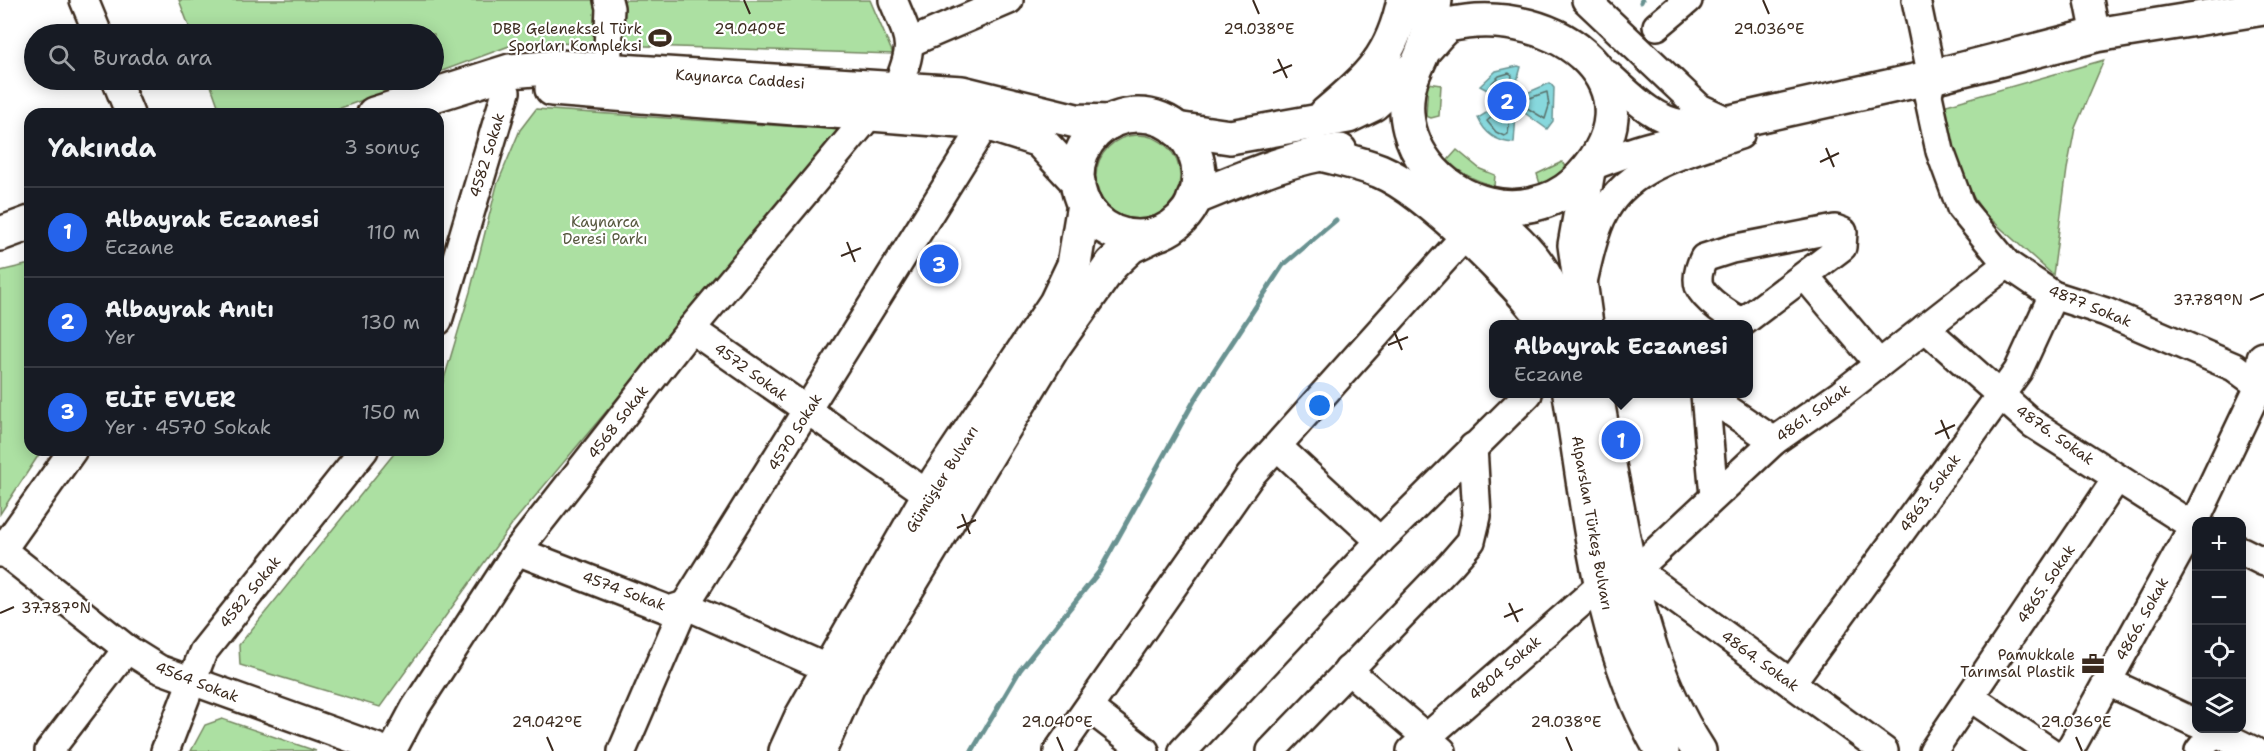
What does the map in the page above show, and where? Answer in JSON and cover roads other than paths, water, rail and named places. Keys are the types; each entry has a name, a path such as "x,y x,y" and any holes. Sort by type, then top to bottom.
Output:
{"main road":[{"path":"1319,121 1366,78 1384,57 1397,29 1404,0"},
{"path":"1435,0 1408,93 1408,119 1415,145 1428,168 1447,187 1471,200 1534,257 1552,289 1560,320"},
{"path":"1419,59 1446,26 1475,9 1509,3 1537,4 1571,23 1593,46 1608,75 1612,106 1607,138 1590,168 1568,190 1537,204 1503,208 1471,200"},
{"path":"1930,86 2096,34 2264,8"},
{"path":"1735,129 2103,48 2264,25"},
{"name":"Kaynarca Caddesi","path":"1176,129 1230,136 1348,116 1372,104 1419,59"},
{"name":"Kaynarca Caddesi","path":"393,108 510,71 558,67 962,93 1076,121 1110,122"},
{"name":"Kaynarca Caddesi","path":"444,114 506,93 538,88 872,112 987,123 1039,140 1081,193 1097,221 1113,231 1133,237 1154,235 1173,226 1188,211 1194,198 1199,172 1195,152 1184,134 1167,122 1148,115 1128,115 1110,122 1094,133 1083,149 1078,168 1081,193"},
{"path":"1194,198 1266,169 1318,153 1380,150 1428,168"},
{"path":"1318,153 1380,172 1414,192 1465,236 1525,295 1545,320"},
{"path":"1583,309 1575,245 1590,168"},
{"name":"Gümüşler Bulvarı","path":"786,751 801,717 929,495 1056,303 1074,265 1081,193"},
{"path":"0,234 24,225"},
{"name":"Gümüşler Bulvarı","path":"819,751 848,686 1053,347 1112,264 1131,246 1154,235"},
{"path":"0,247 24,241"},
{"name":"Alparslan Türkeş Bulvarı","path":"1571,398 1600,586 1624,670 1662,751"},
{"name":"Alparslan Türkeş Bulvarı","path":"1597,398 1633,571 1640,622 1656,667 1681,723 1699,751"}],"street":[{"path":"84,0 94,24"},
{"path":"607,69 610,8 608,0"},
{"path":"893,0 911,42 906,66 896,89"},
{"path":"911,42 1009,0"},
{"path":"1586,0 1700,108 1735,129"},
{"path":"1657,26 1688,0"},
{"name":"4877 Sokak","path":"1916,0 1940,151 1961,208 2007,264 2053,295 2106,312 2262,378"},
{"path":"2089,0 2096,34"},
{"path":"1608,75 1648,110 1663,117 1682,124 1735,129"},
{"path":"120,90 128,108"},
{"name":"4582 Sokak","path":"444,301 506,93"},
{"name":"4568 Sokak","path":"392,751 415,708 517,550 691,329 872,112"},
{"name":"4570 Sokak","path":"622,751 685,605 987,123"},
{"path":"1590,168 1668,141 1735,129"},
{"path":"1583,309 1594,238 1602,218 1625,187 1653,166 1735,129"},
{"path":"1740,320 1712,301 1699,286 1698,269 1704,258 1732,249 1835,229 1843,232 1842,247 1746,320"},
{"path":"1058,751 1124,653 1250,476 1465,236"},
{"name":"4861. Sokak","path":"1633,571 1774,441 1879,364 2007,264"},
{"path":"1805,276 1879,364"},
{"name":"4863. Sokak","path":"1791,683 2018,371 2053,295"},
{"name":"4876. Sokak","path":"1925,328 2033,424 2192,526"},
{"name":"4572 Sokak","path":"691,329 929,495"},
{"name":"4866. Sokak","path":"2199,517 2262,378"},
{"path":"1183,751 1380,541 1523,398"},
{"path":"1705,398 1714,496"},
{"path":"1712,398 1774,441"},
{"path":"1278,447 1380,541"},
{"path":"1271,751 1471,541 1477,516 1473,447"},
{"path":"1,552 69,456"},
{"name":"4582 Sokak","path":"165,751 203,652 359,456"},
{"name":"4865. Sokak","path":"1934,751 2117,478"},
{"name":"4866. Sokak","path":"2069,751 2192,531"},
{"name":"4574 Sokak","path":"517,550 669,610 685,605 829,669"},
{"name":"4564 Sokak","path":"1,552 127,648 159,669 387,751"},
{"path":"2246,553 2264,562"},
{"name":"4864. Sokak","path":"1633,571 1884,751"},
{"name":"4804 Sokak","path":"1426,746 1600,586"},
{"path":"49,751 127,648"},
{"path":"1348,670 1426,746"},
{"path":"2108,682 2204,734 2254,751"},
{"path":"1970,697 2049,751"},
{"path":"1089,708 1145,751"}],"water":[{"path":"1521,67 1516,85 1527,93 1550,83 1554,88 1553,121 1547,129 1522,111 1516,114 1514,143 1492,136 1484,129 1478,118 1499,105 1498,96 1480,86 1496,71"}],"waterway":[{"path":"972,751 1020,670 1099,572 1194,401 1283,265 1336,220"}],"place":[{"name":"DBB Geleneksel Türk Sporları Kompleksi","path":"660,38"},
{"name":"Albayrak Anıtı","path":"1507,101"},
{"name":"ELİF EVLER","path":"939,264"},
{"name":"Albayrak Eczanesi","path":"1621,440"},
{"name":"Pamukkale Tarımsal Plastik","path":"2093,664"}],"park label":[{"name":"Kaynarca Deresi Parkı","path":"605,230"}]}
